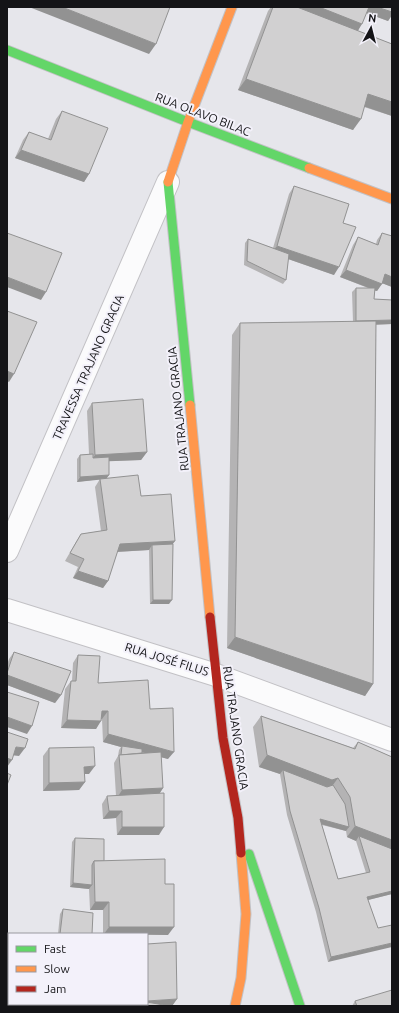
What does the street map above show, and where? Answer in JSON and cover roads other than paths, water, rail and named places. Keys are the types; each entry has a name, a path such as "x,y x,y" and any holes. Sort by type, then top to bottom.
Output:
{"main road":[{"name":"RUA TRAJANO GRACIA","path":"232,7 188,122 168,182 216,674 223,738 238,818 246,914 241,978 234,1006"},
{"name":"RUA OLAVO BILAC","path":"7,50 188,122 392,199"},
{"name":"RUA TRAJANO GRACIA","path":"238,818 300,1006"}],"street":[{"name":"TRAVESSA TRAJANO GRACIA","path":"7,552 168,182"},
{"name":"RUA JOSÉ FILUS","path":"7,610 216,674 392,740"}]}
